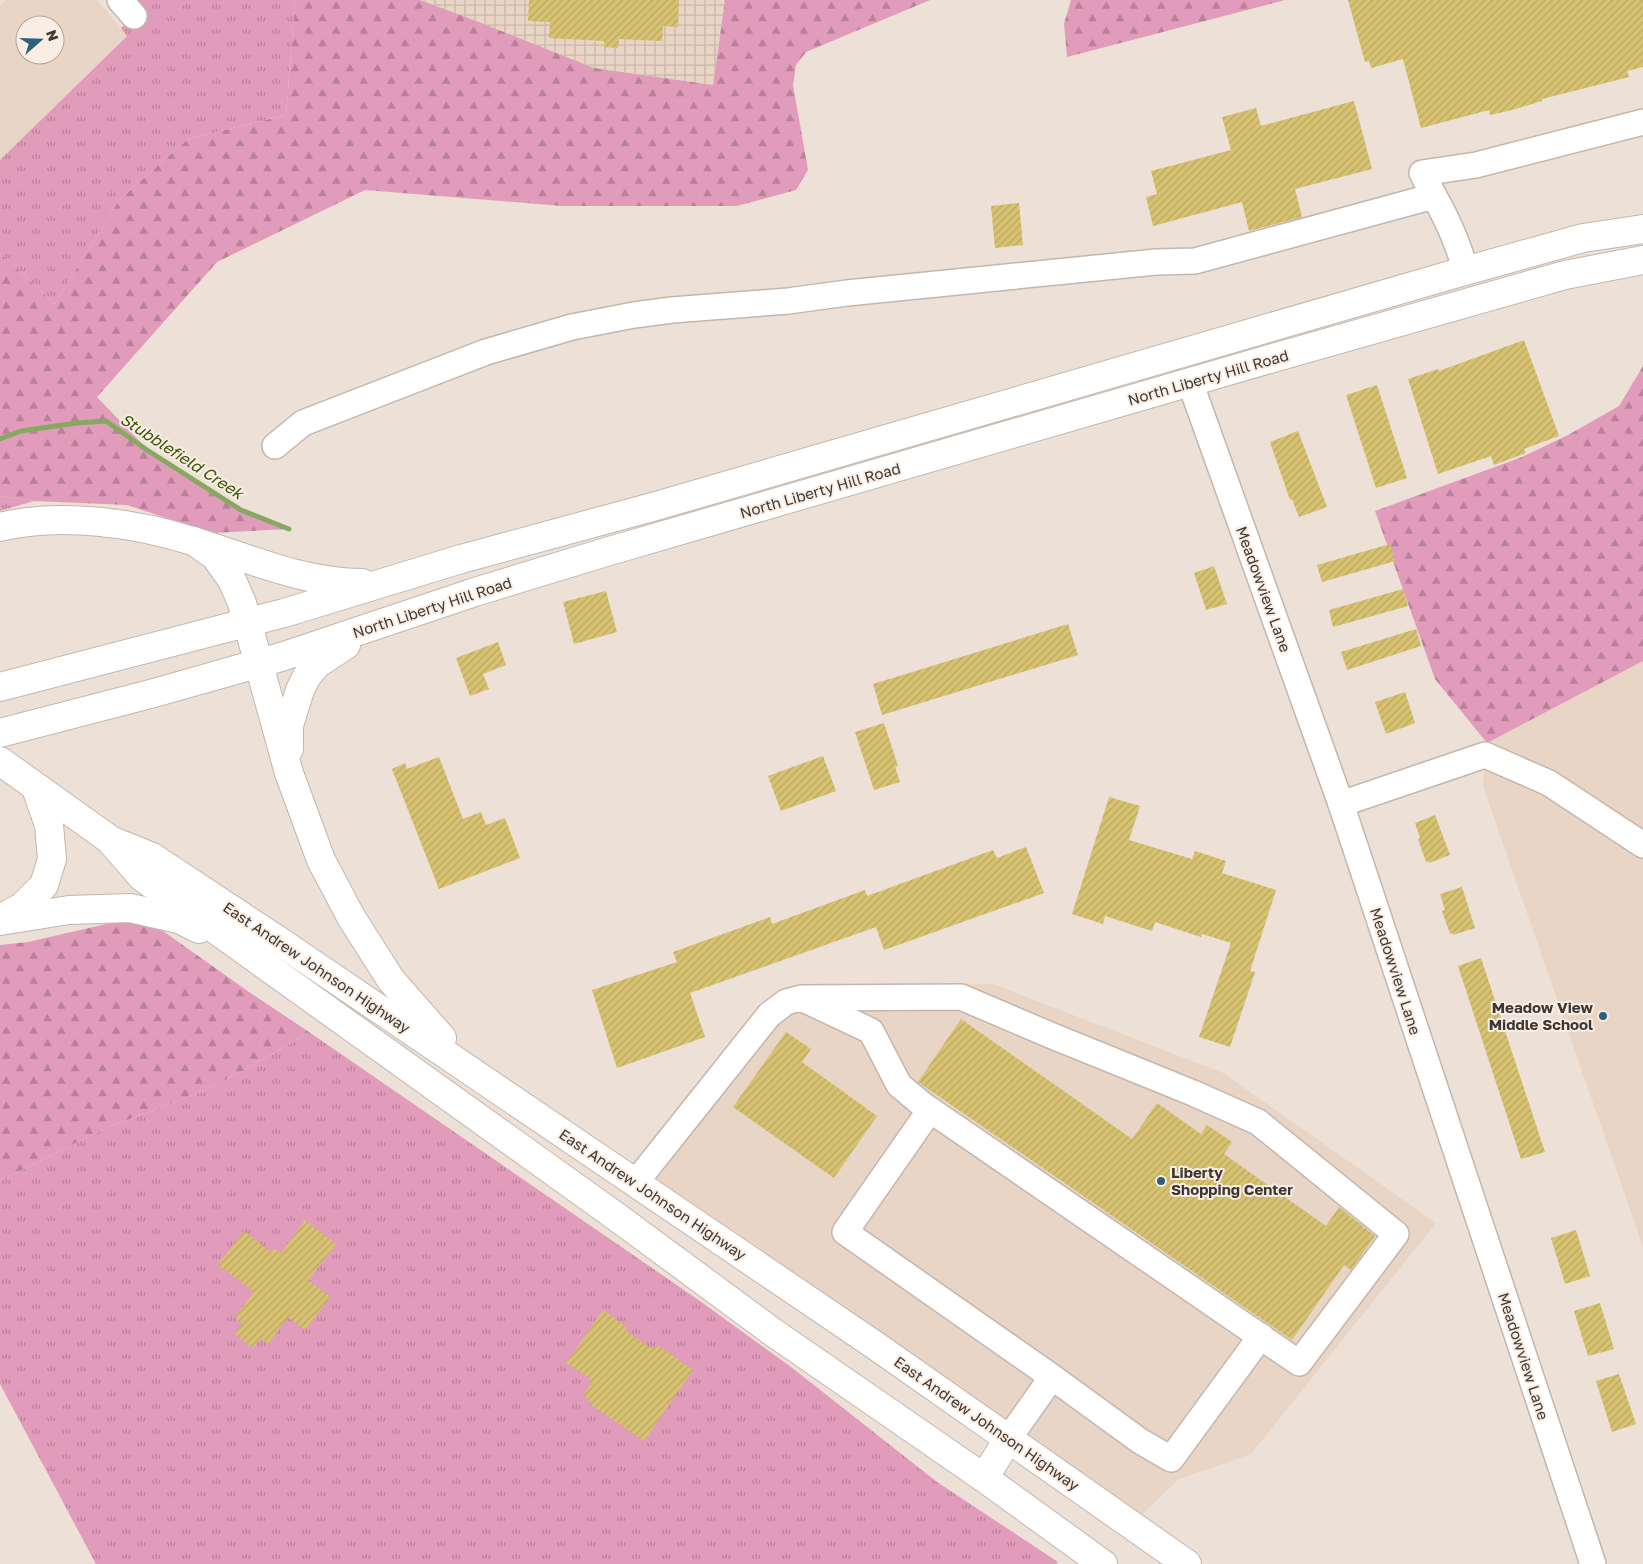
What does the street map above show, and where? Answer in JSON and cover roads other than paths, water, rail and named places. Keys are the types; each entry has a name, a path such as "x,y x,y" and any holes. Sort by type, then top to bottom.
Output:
{"main road":[{"name":"North Liberty Hill Road","path":"0,687 248,623 461,559 656,506 1180,352 1583,238 1643,229"},
{"name":"North Liberty Hill Road","path":"0,733 154,693 259,663 474,592 615,549 1190,382 1565,275 1643,260"},
{"path":"1180,352 1190,382"},
{"path":"0,527 17,523 72,520 134,527 194,541 304,577 329,581 381,583"},
{"path":"194,541 215,556 232,580 242,603 289,774 321,860 351,916 391,980 432,1029 484,1079"},
{"path":"289,774 289,724 300,690 307,676 317,664 336,650 380,624"},
{"path":"0,920 22,907 44,886 52,859 49,825 19,775"},
{"name":"East Andrew Johnson Highway","path":"19,775 109,839 152,857 484,1079 1009,1438 1188,1564"},
{"name":"East Andrew Johnson Highway","path":"109,839 142,877 614,1215 774,1333 984,1478 1103,1564"},
{"path":"0,920 70,910 130,908 179,919 246,952"},
{"path":"614,1215 636,1182"},
{"path":"984,1478 1009,1438"}],"street":[{"path":"1466,271 1459,248 1446,218 1422,173 1476,165 1643,122"},
{"path":"274,446 303,424 486,352 572,327 672,310 788,301 847,293 1156,262 1195,261 1434,196"},
{"name":"Meadowview Lane","path":"1190,382 1341,804 1593,1564"},
{"path":"1341,804 1485,755 1549,783 1643,844"},
{"path":"636,1182 769,1015 786,1002 801,998 961,997 1194,1093 1258,1122 1396,1234 1299,1363 930,1110 899,1085 871,1031 801,998"},
{"path":"930,1110 845,1232 1140,1441 1171,1459 1261,1336"},
{"path":"1009,1438 1052,1377"}],"waterway":[{"name":"Stubblefield Creek","path":"0,439 21,431 106,421 147,450 241,510 289,529"}],"place":[{"name":"Meadow View Middle School","path":"1603,1016"},
{"name":"Liberty Shopping Center","path":"1161,1181"}]}
